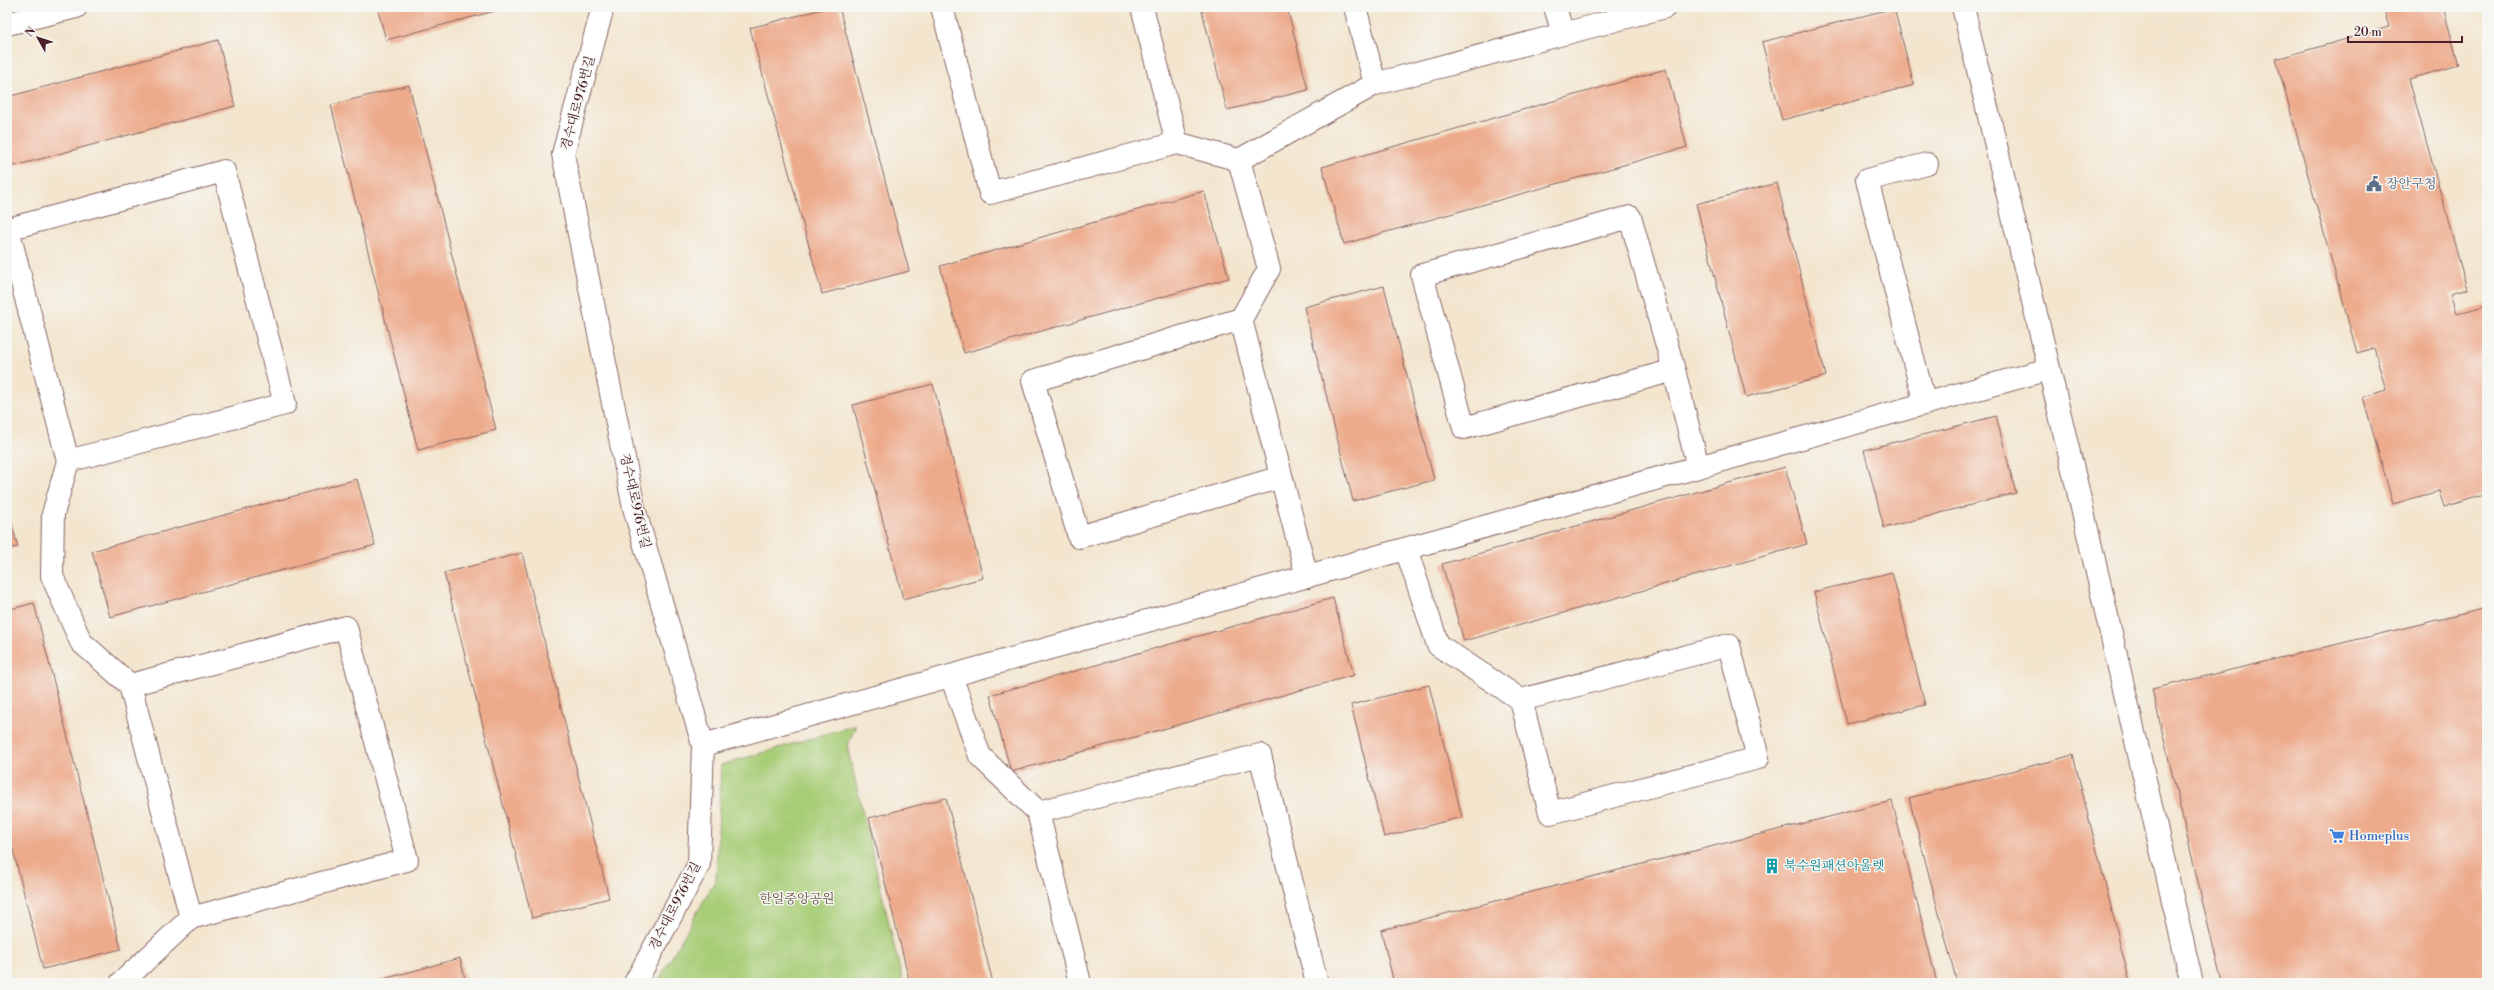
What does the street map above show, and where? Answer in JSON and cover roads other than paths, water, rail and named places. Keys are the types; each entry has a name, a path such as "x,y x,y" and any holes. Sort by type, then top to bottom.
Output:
{"street":[{"path":"7,24 76,7"},
{"name":"경수대로976번길","path":"603,7 563,154 634,508 703,745 699,864 635,983"},
{"path":"942,7 990,193 1177,143 1239,160 1375,84 1665,7"},
{"path":"1142,7 1177,143"},
{"path":"1355,7 1375,84"},
{"path":"1555,7 1562,34"},
{"path":"1962,7 2049,369 2192,983"},
{"path":"1239,160 1269,269 1241,319 1307,577"},
{"path":"1925,404 1867,180 1927,164"},
{"path":"68,461 285,404 224,172 8,229 68,461 53,514 52,576 81,642 130,685 191,918"},
{"path":"1674,370 1464,428 1422,275 1630,217 1674,370 1698,467"},
{"path":"1241,319 1033,380 1079,537 1281,477"},
{"path":"703,745 2049,369"},
{"path":"1406,549 1438,645 1521,700 1550,813 1758,758 1729,645 1521,700"},
{"path":"121,983 191,918 407,860 346,627 130,685"},
{"path":"951,676 980,756 1038,812 1080,983"},
{"path":"1038,812 1260,755 1317,983"}],"place":[{"name":"장안구청","path":"2374,184"},
{"name":"Homeplus","path":"2337,836"},
{"name":"북수원패션아울렛","path":"1772,866"}],"park label":[{"name":"한일중앙공원","path":"797,899"}]}
